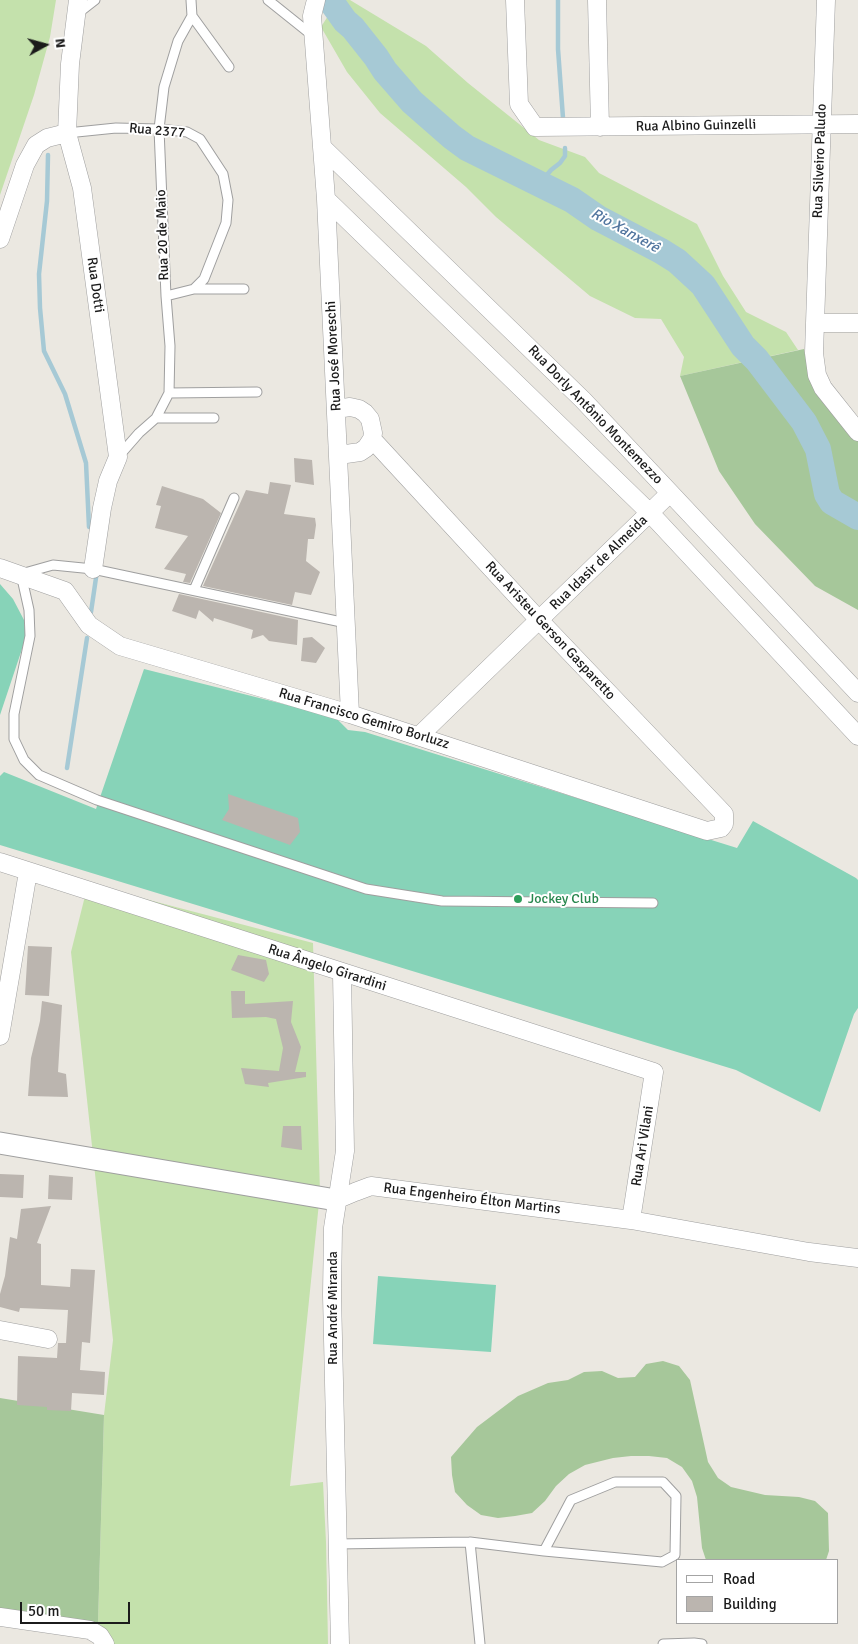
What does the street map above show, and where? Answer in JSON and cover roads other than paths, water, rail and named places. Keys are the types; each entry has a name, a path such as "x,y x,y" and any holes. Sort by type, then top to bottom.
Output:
{"street":[{"name":"Rua Albino Guinzelli","path":"515,0 519,104 535,127 858,124"},
{"path":"596,0 600,126"},
{"name":"Rua Silveiro Paludo","path":"826,0 814,353 816,375 823,388 833,403 858,432"},
{"name":"Rua Dotti","path":"77,7 70,64 67,133 82,188 118,457"},
{"name":"Rua José Moreschi","path":"314,8 314,36 326,199 350,714"},
{"path":"0,239 24,165 36,145 47,138 67,133"},
{"name":"Rua Dorly Antônio Montemezzo","path":"322,148 583,400 858,693"},
{"name":"Rua Dorly Antônio Montemezzo","path":"326,199 650,513 858,736"},
{"path":"815,323 858,323"},
{"path":"336,408 350,407 365,413 370,419 372,426 372,439 366,448 360,452 339,455"},
{"name":"Rua Aristeu Gerson Gasparetto","path":"372,439 724,814 724,824"},
{"path":"93,569 108,481 118,457"},
{"name":"Rua Idasir de Almeida","path":"419,736 670,493"},
{"name":"Rua Francisco Gemiro Borluzz","path":"0,568 65,591 89,625 120,646 350,714 707,831 716,830 724,824"},
{"name":"Rua Ângelo Girardini","path":"0,862 654,1072"},
{"path":"0,1036 28,872"},
{"name":"Rua André Miranda","path":"340,1644 336,1544 332,1295 333,1228 345,1151 342,972"},
{"name":"Rua Ari Vilani","path":"631,1220 654,1072"},
{"path":"0,1143 336,1200"},
{"name":"Rua Engenheiro Élton Martins","path":"336,1200 371,1186 631,1220 810,1252 858,1258"},
{"path":"0,1330 48,1339"},
{"path":"0,1617 90,1630 100,1636 104,1644"}],"lane":[{"path":"77,7 95,0"},
{"path":"191,0 192,16 229,67"},
{"path":"268,0 314,36"},
{"name":"Rua 20 de Maio","path":"118,457 139,433 156,418 169,393 170,346 159,129 164,87 170,62 178,41 192,16"},
{"name":"Rua 2377","path":"67,133 116,128 159,129 187,132 200,139 222,174 228,200 226,223 204,279 194,289"},
{"path":"166,296 194,289 244,289"},
{"path":"169,393 257,392"},
{"path":"156,418 214,418"},
{"path":"194,590 234,498"},
{"path":"346,623 93,569 53,565 21,574 29,610 30,636 14,714 14,739 24,760 39,775 97,800 366,890 442,901 653,903"},
{"path":"336,1544 470,1542 544,1551 662,1562 674,1555 676,1496 663,1482 615,1482 571,1500 544,1551"},
{"path":"470,1542 480,1644"},
{"path":"663,1644 702,1644"}],"waterway":[{"name":"Rio Xanxerê","path":"330,0 385,71 412,102 452,137 467,148 572,200 598,218 661,251 677,261 703,285 743,346 757,360 804,422 818,449 827,494 832,502 858,517"},
{"path":"558,0 558,49 563,118"},
{"path":"540,183 560,163 565,156 565,148"},
{"path":"48,155 47,201 39,274 44,351 65,394 86,463 89,527"},
{"path":"91,612 97,571"},
{"path":"67,768 87,638"}],"place":[{"name":"Jockey Club","path":"518,899"}]}
